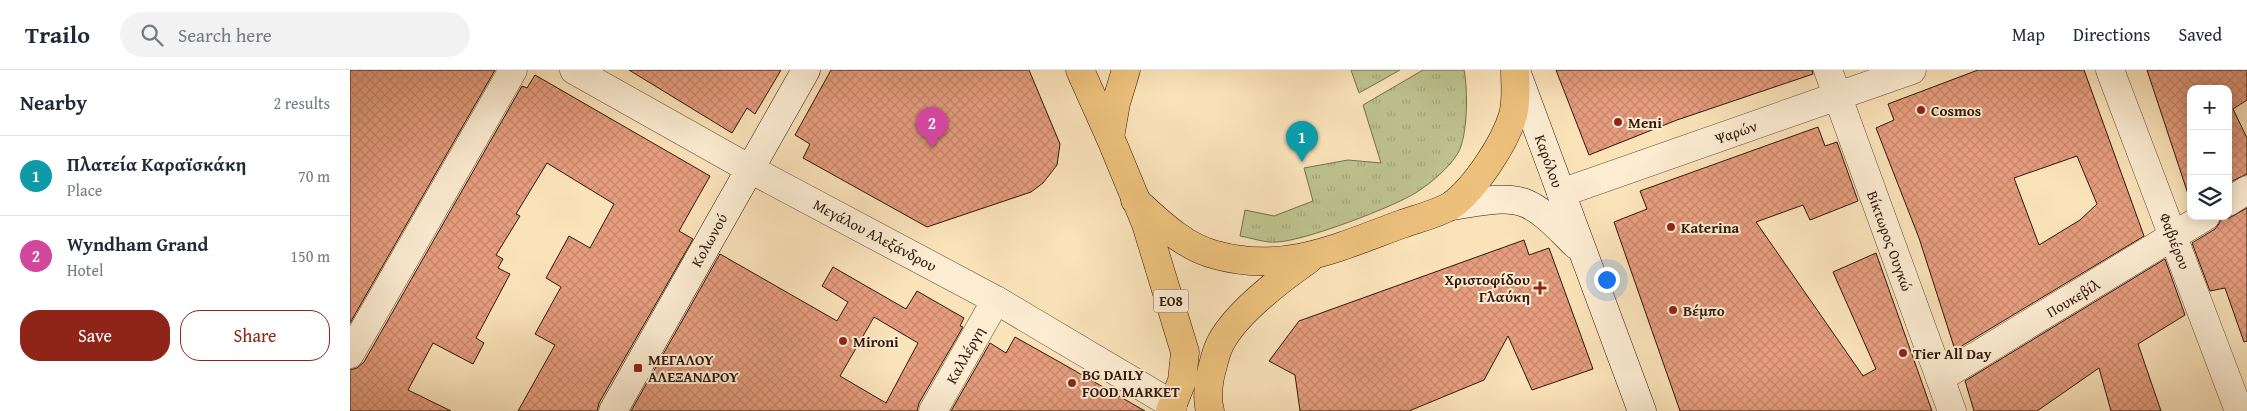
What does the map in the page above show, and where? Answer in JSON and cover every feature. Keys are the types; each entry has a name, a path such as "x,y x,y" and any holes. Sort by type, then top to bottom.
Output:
{"main road":[{"name":"ΕΟ8","path":"1080,70 1110,137 1157,259 1185,352 1182,381 1172,408"},
{"path":"1110,137 1116,103 1126,70"},
{"name":"ΕΟ8","path":"1135,200 1177,236 1214,255 1255,263 1278,262 1316,255 1451,206 1488,164 1507,131 1516,97 1515,70"},
{"name":"ΕΟ8","path":"1210,411 1208,387 1212,366 1220,344 1235,323 1282,279 1316,255"}],"street":[{"path":"350,354 512,70"},
{"name":"Μεγάλου Αλεξάνδρου","path":"574,70 750,169 996,300 1172,408"},
{"name":"Κολωνού","path":"613,411 806,70"},
{"name":"Καρόλου","path":"1515,70 1642,411"},
{"name":"Βίκτωρος Ουγκώ","path":"1828,70 1952,411"},
{"name":"Ψαρών","path":"1560,193 1912,70"},
{"name":"Φαβιέρου","path":"2110,70 2239,411"},
{"path":"2232,199 2247,190"},
{"name":"Καρόλου","path":"1451,206 1495,201 1525,203 1552,222 1582,252"},
{"name":"Πουκεβίλ","path":"1940,378 2200,220"},
{"name":"Καλλέργη","path":"933,411 996,300"}],"green space":[{"path":"1351,70 1400,70 1359,93"},
{"path":"1423,70 1464,70 1466,100 1464,135 1458,153 1440,174 1417,192 1389,206 1327,230 1277,242 1240,236 1245,210 1274,216 1313,201 1304,168 1348,160 1381,163 1363,105"}],"building":[{"path":"350,70 495,70 350,323"},
{"path":"629,70 781,70 755,114 747,108 732,133"},
{"path":"831,70 1029,70 1060,144 1057,165 1043,183 1031,192 927,227 803,158 810,144 795,135"},
{"path":"1556,70 1812,70 1813,74 1677,120 1589,155"},
{"path":"1978,70 2084,70 2144,236 1955,350 1919,238 1876,128 1894,120 1888,104","holes":["2077,156 2097,204 2080,220 2039,245 2014,178"]},
{"path":"2147,70 2247,70 2247,100 2233,109 2247,138 2247,174 2232,181 2232,85 2187,85 2187,191"},
{"path":"535,75 710,176 679,231 693,239 599,403 597,411 518,411 555,345 535,334 561,287 546,278 569,236 590,248 614,204 547,163 516,214 520,216 496,255 503,259 498,268 510,274 476,338 484,343 473,364 433,343 408,390 451,411 350,411 350,370 357,368 364,362 522,86 527,88"},
{"path":"1818,127 1825,146 1837,142 1858,201 1810,220 1803,205 1756,222 1863,376 1876,369 1833,272 1876,253 1932,411 1680,411 1614,222 1647,209 1640,191"},
{"path":"2247,208 2247,341 2244,342 2225,288 2210,291 2192,243 2215,229 2220,220 2232,220 2232,216"},
{"path":"1524,240 1529,255 1549,248 1593,369 1532,390 1508,336 1484,380 1409,411 1300,411 1295,375 1269,361 1299,321"},
{"path":"720,254 837,321 848,302 822,286 833,267 906,309 917,291 964,318 960,326 963,327 919,403 917,411 631,411","holes":["874,317 918,343 886,403 840,376"]},
{"path":"2165,259 2185,315 2138,344 2161,411 2111,411 2099,368 2037,411 1974,411 1965,381"},
{"path":"1015,337 1145,411 951,411 990,343 1006,353"}],"place":[{"name":"Cosmos","path":"1921,110"},
{"name":"Meni","path":"1618,122"},
{"name":"Wyndham Grand","path":"932,148"},
{"name":"Πλατεία Καραϊσκάκη","path":"1302,162"},
{"name":"Katerina","path":"1671,227"},
{"name":"Χριστοφίδου Γλαύκη","path":"1540,288"},
{"name":"Βέμπο","path":"1673,310"},
{"name":"Mironi","path":"843,341"},
{"name":"Tier All Day","path":"1903,353"},
{"name":"ΜΕΓΑΛΟΥ ΑΛΕΞΑΝΔΡΟΥ","path":"638,368"},
{"name":"BG DAILY FOOD MARKET","path":"1072,383"}]}
